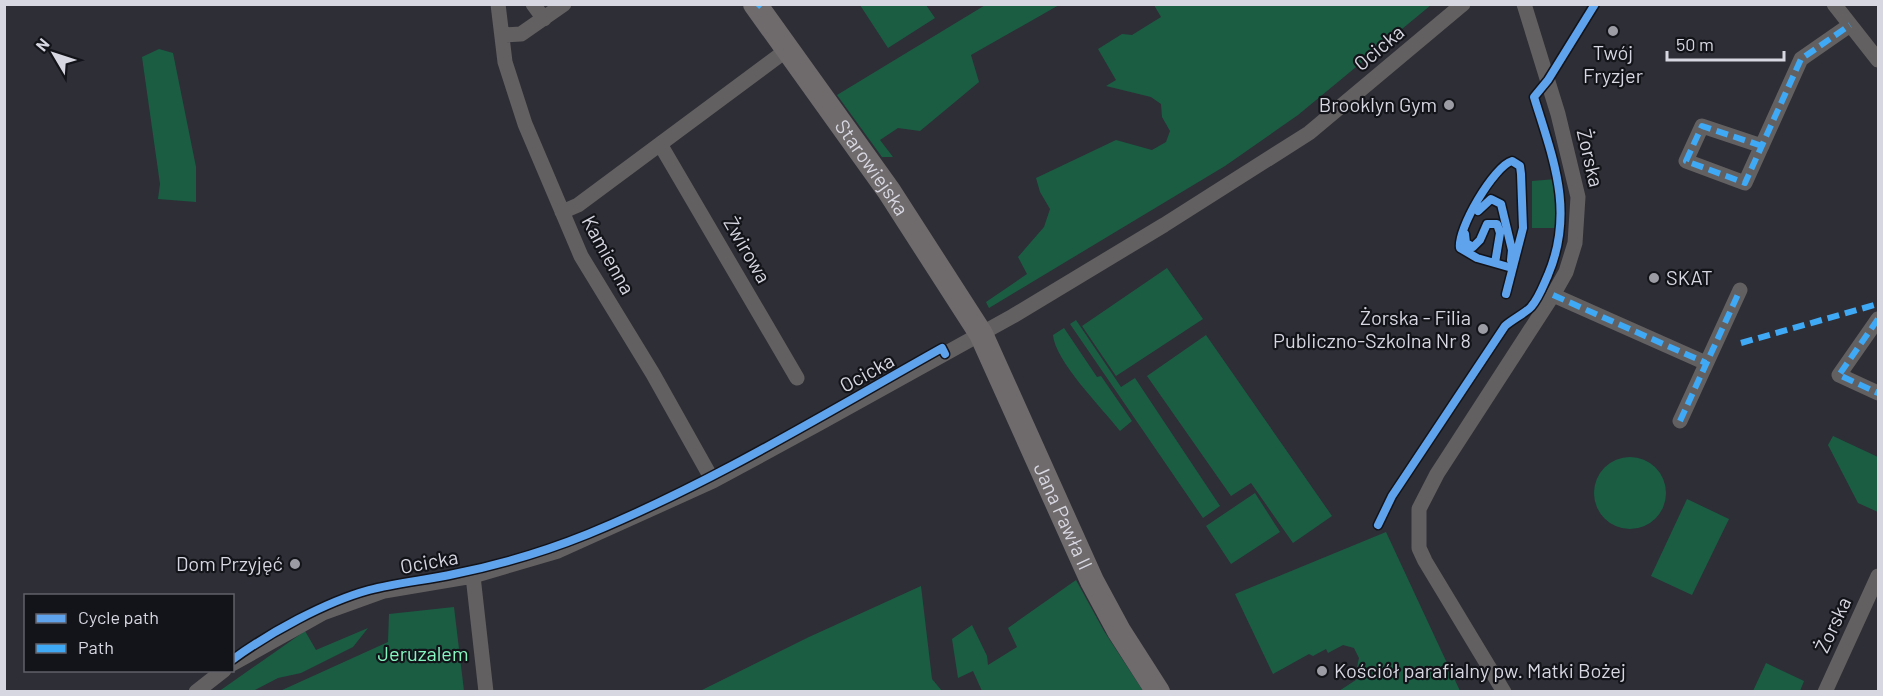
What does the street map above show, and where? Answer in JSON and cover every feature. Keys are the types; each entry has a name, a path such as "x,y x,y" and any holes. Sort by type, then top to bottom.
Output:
{"main road":[{"name":"Starowiejska","path":"758,5 896,201 981,334"},
{"name":"Jana Pawła II","path":"981,334 1092,581 1124,640 1158,692"}],"street":[{"name":"Kamienna","path":"498,4 505,62 525,124 581,256 653,374 713,481"},
{"path":"534,4 544,19"},
{"path":"502,35 521,34 564,4"},
{"name":"Ocicka","path":"234,663 323,613 384,591 473,576 558,551 713,481 981,334 1164,225 1310,133 1463,4"},
{"name":"Żorska","path":"1504,692 1419,548 1419,509 1437,474 1553,295 1566,272 1575,243 1578,197 1558,114 1524,4"},
{"path":"1834,4 1878,60"},
{"path":"1762,146 1702,126 1686,160 1745,183 1802,59 1850,25"},
{"path":"562,212 578,205 788,49"},
{"name":"Żwirowa","path":"660,144 797,378"},
{"path":"1680,421 1740,290"},
{"path":"1553,295 1706,363"},
{"path":"1878,319 1839,375 1878,393"},
{"path":"473,576 486,692"},
{"name":"Żorska","path":"1825,692 1878,576"},
{"path":"196,692 221,672"}],"green space":[{"path":"987,4 1059,5 971,55 979,82 920,131 898,128 880,140 893,157 882,157 837,95"},
{"path":"860,5 926,5 935,18 888,48"},
{"path":"1154,5 1431,5 1298,115 1225,166 989,308 986,302 1027,274 1018,257 1044,227 1050,209 1040,192 1036,178 1116,140 1152,150 1166,142 1170,131 1162,117 1161,104 1151,97 1106,86 1116,80 1098,49 1122,34 1132,35 1161,17"},
{"path":"159,49 173,53 196,167 196,202 158,199 160,184 142,57"},
{"path":"1556,179 1559,228 1532,228 1532,181"},
{"path":"1167,268 1203,319 1116,376 1082,326"},
{"path":"1076,320 1121,387 1135,378 1220,506 1203,518 1070,324"},
{"path":"1064,328 1097,377 1101,376 1132,421 1120,431 1080,384 1062,358 1053,335"},
{"path":"1206,335 1332,516 1293,543 1251,483 1231,496 1147,376"},
{"path":"1833,436 1878,457 1878,512 1858,503 1828,445"},
{"path":"1630,457 1650,463 1660,473 1666,493 1660,513 1650,523 1630,529 1610,523 1600,513 1594,493 1600,473 1610,463"},
{"path":"1255,493 1280,532 1231,564 1206,526"},
{"path":"1687,499 1729,519 1692,595 1651,576"},
{"path":"1386,532 1460,691 1339,691 1362,676 1357,667 1359,658 1354,648 1343,645 1328,653 1326,649 1313,656 1309,654 1273,674 1235,594"},
{"path":"1076,580 1104,631 1143,691 982,691 973,671 958,678 952,639 972,625 987,656 988,665 1017,647 1008,628"},
{"path":"921,586 932,679 942,691 700,691 809,637"},
{"name":"Jeruzalem","path":"454,607 464,691 280,691 388,642 389,614"},
{"path":"368,628 353,647 301,673 278,678 253,691 218,692 305,631 316,650"},
{"path":"1766,663 1804,681 1800,691 1753,691"}],"marked path":[{"path":"757,7 760,4"},
{"path":"1762,146 1702,126 1686,161 1745,183 1801,59 1850,25"},
{"path":"1680,421 1740,290"},
{"path":"1553,295 1706,363"},
{"path":"1741,343 1878,304"},
{"path":"1878,319 1839,375 1878,393"}],"cycle path":[{"path":"1378,525 1392,496 1505,326 1531,307 1539,296 1548,275 1556,252 1560,229 1560,207 1554,164 1534,97 1548,80 1595,4"},
{"path":"1506,294 1523,228 1520,166 1512,161 1504,165 1478,199 1464,227 1460,248 1477,258 1512,268"},
{"path":"1478,211 1491,199 1501,204 1512,250 1511,260"},
{"path":"1465,234 1466,243 1473,247 1480,240 1487,224 1497,224 1500,233 1495,263"},
{"path":"234,659 298,619 352,595 488,566 539,552 588,534 724,470 942,348 945,354"}],"place":[{"name":"Twój Fryzjer","path":"1613,31"},
{"name":"Brooklyn Gym","path":"1449,105"},
{"name":"SKAT","path":"1654,278"},
{"name":"Żorska - Filia Publiczno-Szkolna Nr 8","path":"1483,329"},
{"name":"Dom Przyjęć","path":"295,564"},
{"name":"Kościół parafialny pw. Matki Bożej","path":"1322,671"}]}
